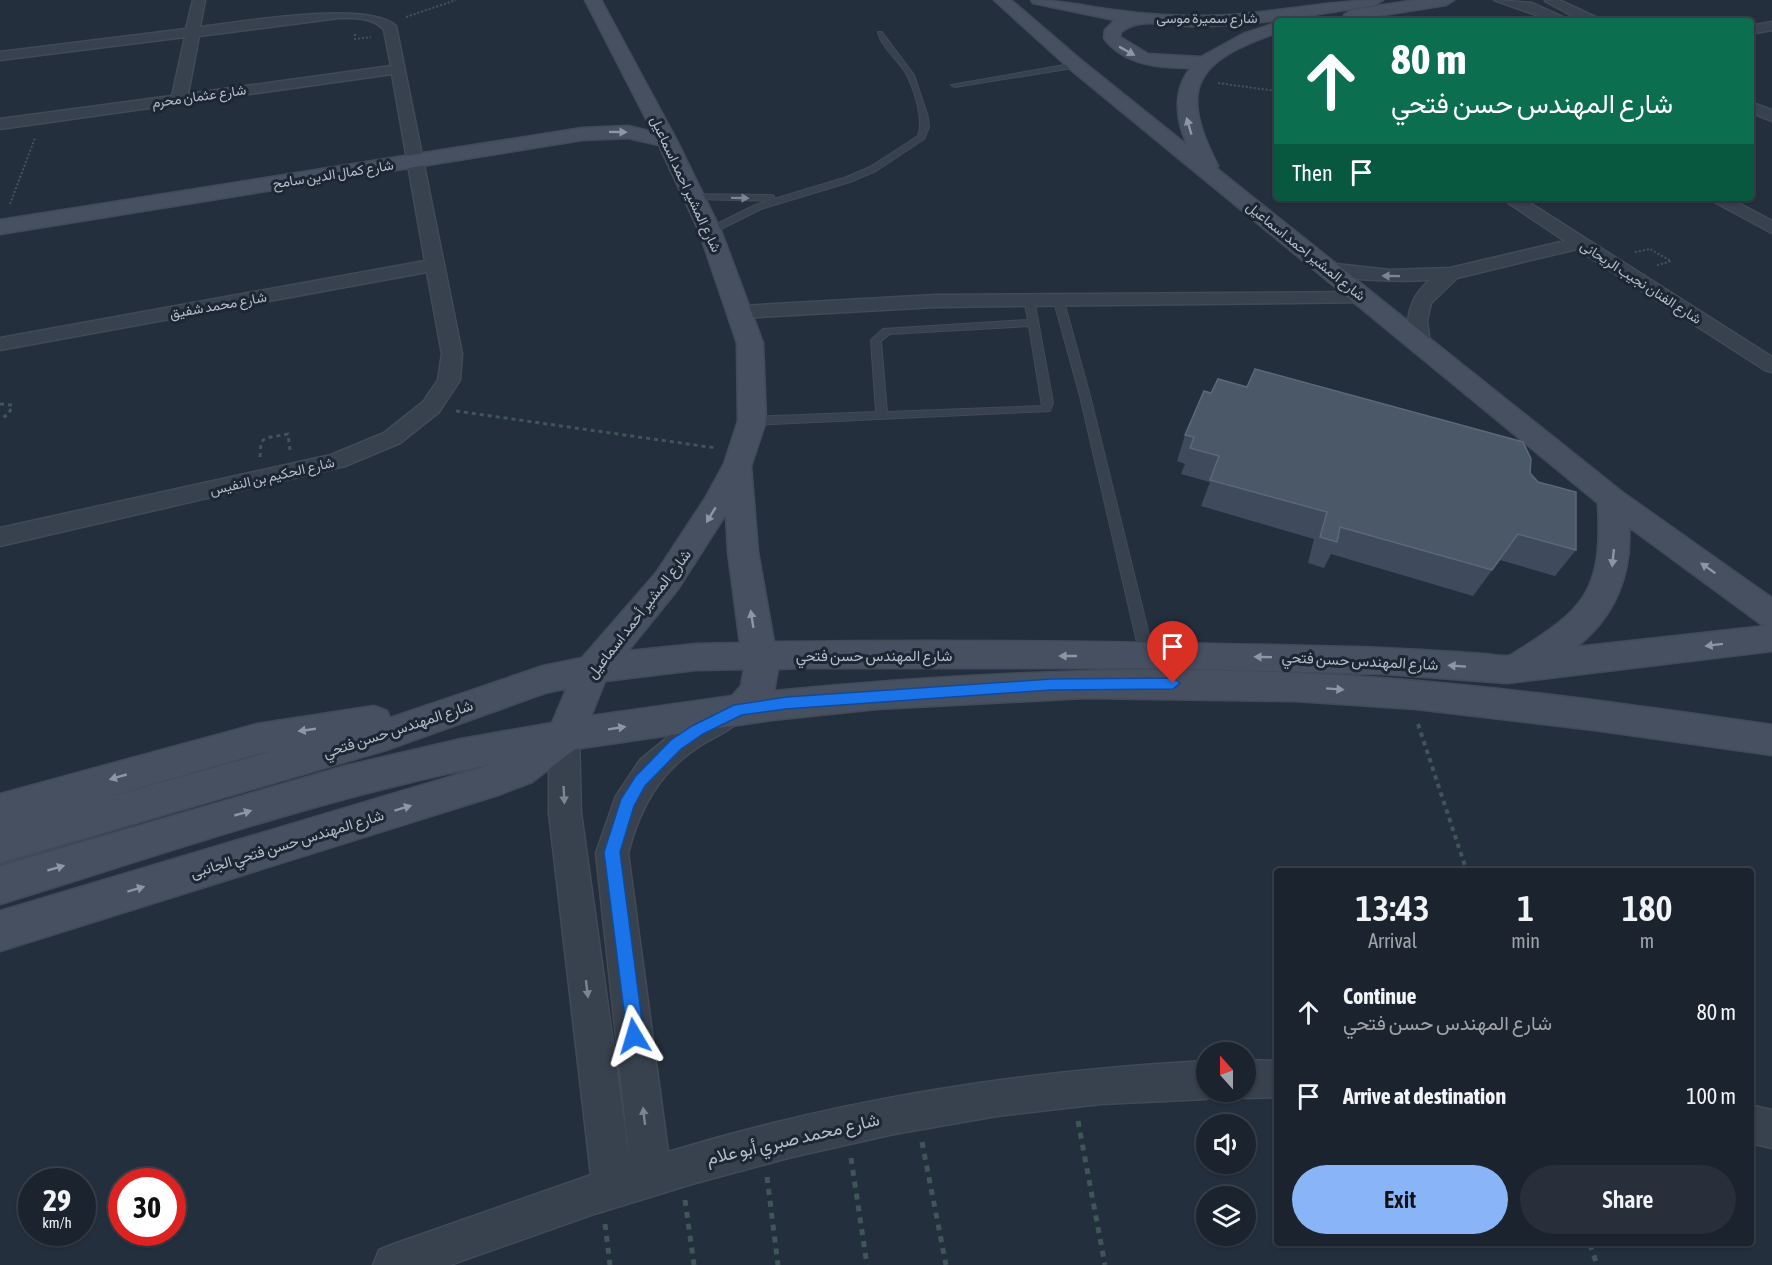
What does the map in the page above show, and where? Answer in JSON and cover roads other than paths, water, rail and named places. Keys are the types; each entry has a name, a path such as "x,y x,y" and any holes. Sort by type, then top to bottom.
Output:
{"main road":[{"name":"شارع المشير احمد اسماعيل","path":"593,0 667,141 710,231 741,312 750,343 753,377"},
{"name":"شارع المشير احمد اسماعيل","path":"1002,0 1076,65 1612,499 1772,615"},
{"name":"شارع سميرة موسى","path":"1040,0 1140,18 1182,21 1262,18 1375,0"},
{"path":"1336,18 1446,0"},
{"path":"1140,18 1123,22 1113,30 1112,38 1119,48 1157,61 1204,62"},
{"name":"شارع سميرة موسى","path":"1215,178 1195,145 1187,120 1184,98 1191,79 1204,62 1224,48 1274,29"},
{"name":"شارع كمال الدين سامح","path":"415,155 577,123 616,110 642,93"},
{"name":"شارع كمال الدين سامح","path":"2,218 415,155 605,132 628,132 667,141"},
{"name":"شارع المشير أحمد اسماعيل","path":"564,737 593,669 667,581 713,511 740,458 752,421 753,377"},
{"name":"شارع المشير أحمد اسماعيل","path":"740,458 743,552 761,683 755,698 740,710"},
{"path":"1507,669 1544,654 1573,633 1595,610 1608,583 1614,555 1612,499"},
{"name":"شارع المهندس حسن فتحي","path":"0,845 386,735 543,680 593,669 696,657 1147,655 1385,661 1507,669 1772,639"},
{"path":"870,696 861,677 866,665 876,657"},
{"name":"شارع المهندس حسن فتحي","path":"0,885 358,780 460,755 740,710 870,696 1051,684 1162,683 1296,687 1408,694 1576,711 1772,740"},
{"path":"0,811 258,739 469,707 486,709 496,719 495,734 484,748 460,755"},
{"name":"شارع المهندس حسن فتحي الجانبى","path":"0,931 498,779 519,771 564,737"}],"street":[{"path":"1500,0 1527,6 1557,18"},
{"path":"1549,0 1587,18"},
{"path":"198,6 220,20 252,25"},
{"path":"179,99 198,6"},
{"path":"127,40 168,27 198,6"},
{"name":"شارع الحكيم بن النفيس","path":"0,537 337,461 392,438 431,407 449,380 452,354 390,26 366,15 332,15 252,25"},
{"path":"0,56 252,25"},
{"path":"1754,29 1772,26"},
{"name":"شارع عثمان محرم","path":"0,124 399,69"},
{"path":"1754,94 1772,102"},
{"path":"1754,108 1772,116"},
{"name":"شارع الفنان نجيب الريحانى","path":"1515,201 1772,366"},
{"path":"1722,201 1772,228"},
{"path":"1327,269 1390,276 1450,274 1580,243"},
{"name":"شارع محمد شفيق","path":"0,345 435,265"},
{"path":"1420,344 1416,327 1417,311 1424,297 1450,274"},
{"path":"741,312 1029,298 1363,298"},
{"path":"665,1170 612,852 627,804 657,762 697,730 740,710"},
{"path":"564,737 565,813 612,1186"},
{"path":"1256,1079 1274,1079"},
{"name":"شارع محمد صبري أبو علام","path":"394,1265 612,1186 764,1143 846,1124 916,1111 1072,1089 1196,1081"},
{"path":"1754,1125 1772,1129"}],"lane":[{"path":"710,231 745,212 785,197 818,190 873,169 921,136 926,127 910,75 880,33"},
{"path":"956,85 1076,65"},
{"path":"694,196 785,197"},
{"path":"752,421 1046,409 1048,404 1029,298"},
{"path":"1058,298 1085,396 1147,655"},
{"path":"882,416 876,340 880,335 896,330 1034,323"}]}
